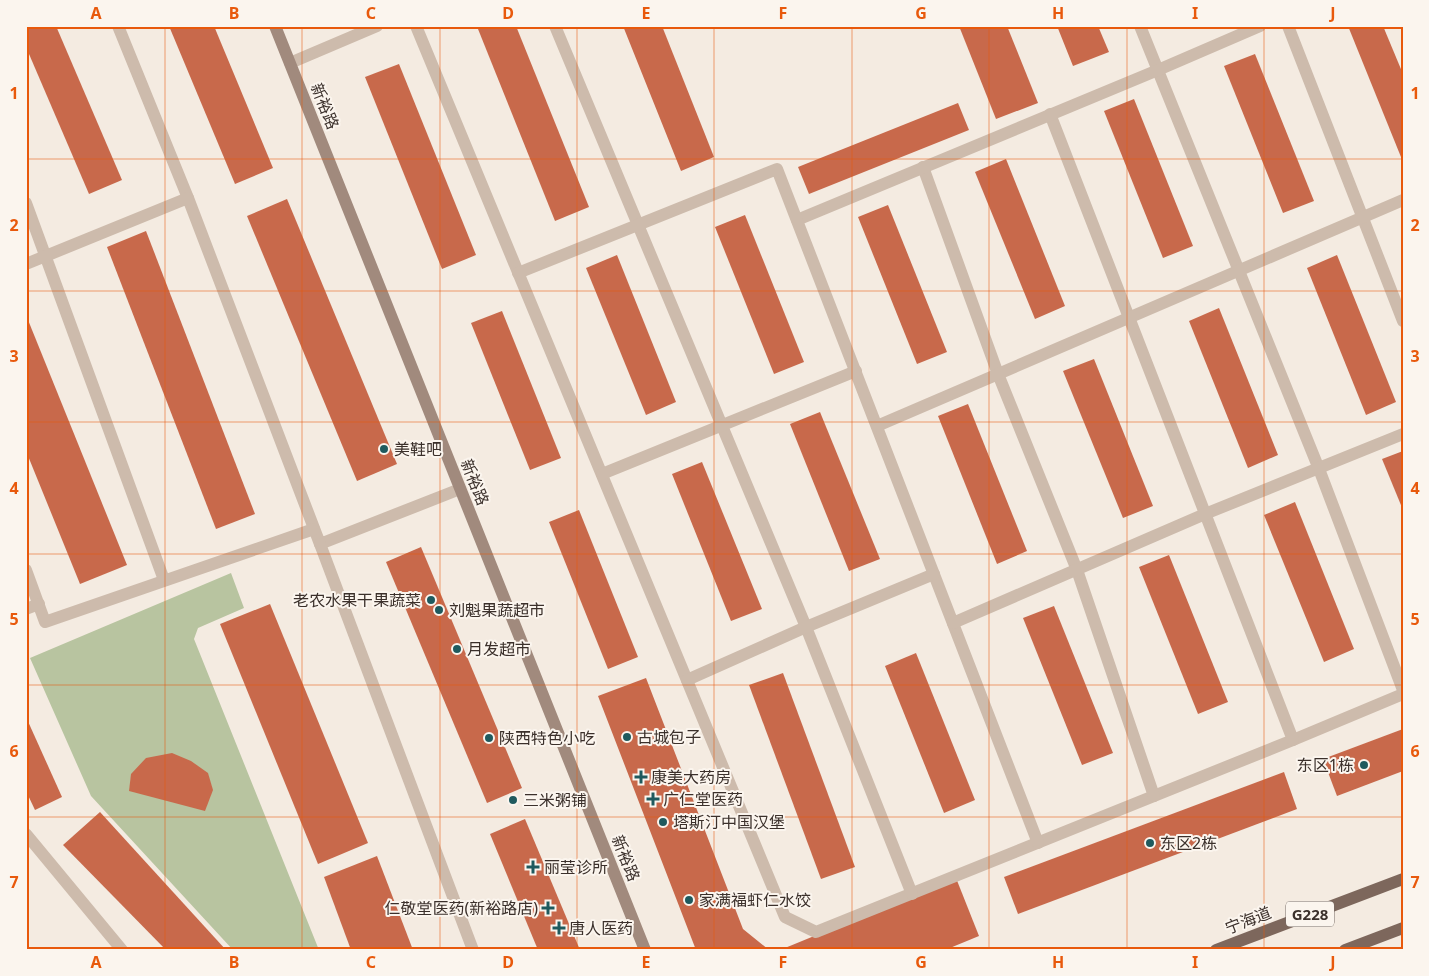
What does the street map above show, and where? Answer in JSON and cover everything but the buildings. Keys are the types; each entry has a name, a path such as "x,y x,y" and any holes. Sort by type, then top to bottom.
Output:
{"main road":[{"name":"宁海道","path":"1216,950 1403,879"},
{"path":"1345,950 1403,928"}],"street":[{"path":"118,26 188,198 473,950"},
{"name":"新裕路","path":"275,26 645,950"},
{"path":"290,63 377,26"},
{"path":"416,26 785,917 816,932 1292,740 1403,692 1319,469 1140,26"},
{"path":"555,26 806,627 912,894"},
{"path":"797,220 1260,26"},
{"path":"1288,26 1403,321"},
{"path":"1050,114 1292,740"},
{"path":"923,167 998,374 1077,570 1154,796"},
{"path":"518,273 777,169 1038,843"},
{"path":"26,264 188,198"},
{"path":"876,426 1403,200"},
{"path":"26,203 164,580"},
{"path":"602,474 856,371"},
{"path":"953,623 1205,514 1403,434"},
{"path":"320,544 460,489"},
{"path":"26,570 45,622 314,529"},
{"path":"687,680 806,627 934,574"},
{"path":"26,609 38,604"},
{"path":"26,834 122,950"}],"green space":[{"path":"231,573 244,608 198,628 194,639 319,950 233,950 91,796 30,658"}],"place":[{"name":"美鞋吧","path":"384,449"},
{"name":"老农水果干果蔬菜","path":"431,600"},
{"name":"刘魁果蔬超市","path":"439,610"},
{"name":"月发超市","path":"457,649"},
{"name":"古城包子","path":"627,737"},
{"name":"陕西特色小吃","path":"489,738"},
{"name":"东区1栋","path":"1364,765"},
{"name":"康美大药房","path":"641,777"},
{"name":"广仁堂医药","path":"653,799"},
{"name":"三米粥铺","path":"513,800"},
{"name":"塔斯汀中国汉堡","path":"663,822"},
{"name":"东区2栋","path":"1150,843"},
{"name":"丽莹诊所","path":"533,867"},
{"name":"家满福虾仁水饺","path":"689,900"},
{"name":"仁敬堂医药(新裕路店)","path":"548,908"},
{"name":"唐人医药","path":"559,928"}]}
